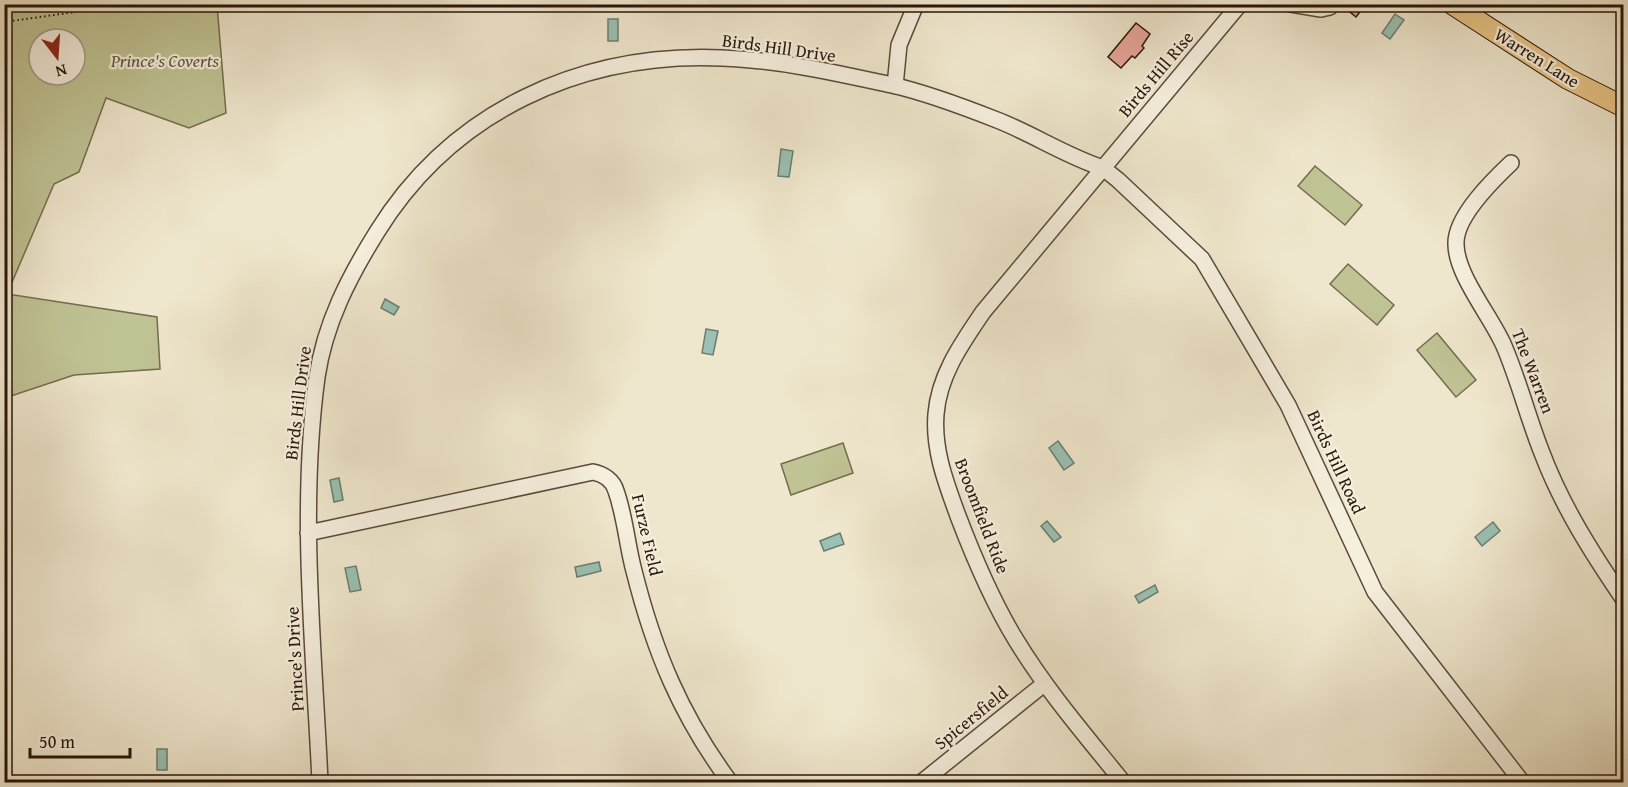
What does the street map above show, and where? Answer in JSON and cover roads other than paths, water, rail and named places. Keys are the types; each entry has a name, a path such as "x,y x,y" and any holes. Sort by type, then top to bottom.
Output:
{"main road":[{"name":"Warren Lane","path":"1452,4 1568,79 1623,107"}],"street":[{"path":"895,86 899,45 916,4"},
{"name":"Birds Hill Rise","path":"1103,168 1240,4"},
{"path":"1290,4 1321,9 1330,7"},
{"name":"Birds Hill Drive","path":"308,533 317,375 328,329 342,292 392,208 424,169 465,132 506,105 560,82 615,67 673,59 722,58 772,63 895,86 997,120 1103,168"},
{"name":"The Warren","path":"1511,163 1491,183 1458,229 1455,242 1458,259 1504,345 1542,453 1565,506 1623,600"},
{"name":"Broomfield Ride","path":"1103,168 984,312 957,351 940,389 936,415 937,446 943,474 972,552 1015,639 1044,684 1123,783"},
{"name":"Birds Hill Road","path":"1103,168 1202,259 1288,405 1375,592 1521,783"},
{"name":"Furze Field","path":"308,533 593,472 601,473 616,489 634,572 651,632 677,696 692,728 730,783"},
{"name":"Prince's Drive","path":"308,533 320,783"},
{"name":"Spicersfield","path":"921,783 1044,684"}],"water":[{"path":"1395,14 1404,20 1390,39 1382,33"},
{"path":"608,19 618,19 618,41 608,41"},
{"path":"781,149 793,151 789,177 778,176"},
{"path":"385,299 399,307 394,315 381,308"},
{"path":"706,329 718,331 713,355 702,353"},
{"path":"1058,441 1074,463 1064,470 1049,448"},
{"path":"339,478 343,500 334,502 330,480"},
{"path":"1047,521 1061,537 1054,542 1041,526"},
{"path":"1493,522 1500,531 1482,546 1475,537"},
{"path":"840,533 844,544 824,551 820,541"},
{"path":"599,562 601,571 577,577 575,567"},
{"path":"356,566 361,590 350,592 345,568"},
{"path":"1155,585 1158,592 1139,603 1135,596"},
{"path":"157,749 167,749 167,770 157,770"}],"park label":[{"name":"Prince's Coverts","path":"165,61"}]}
